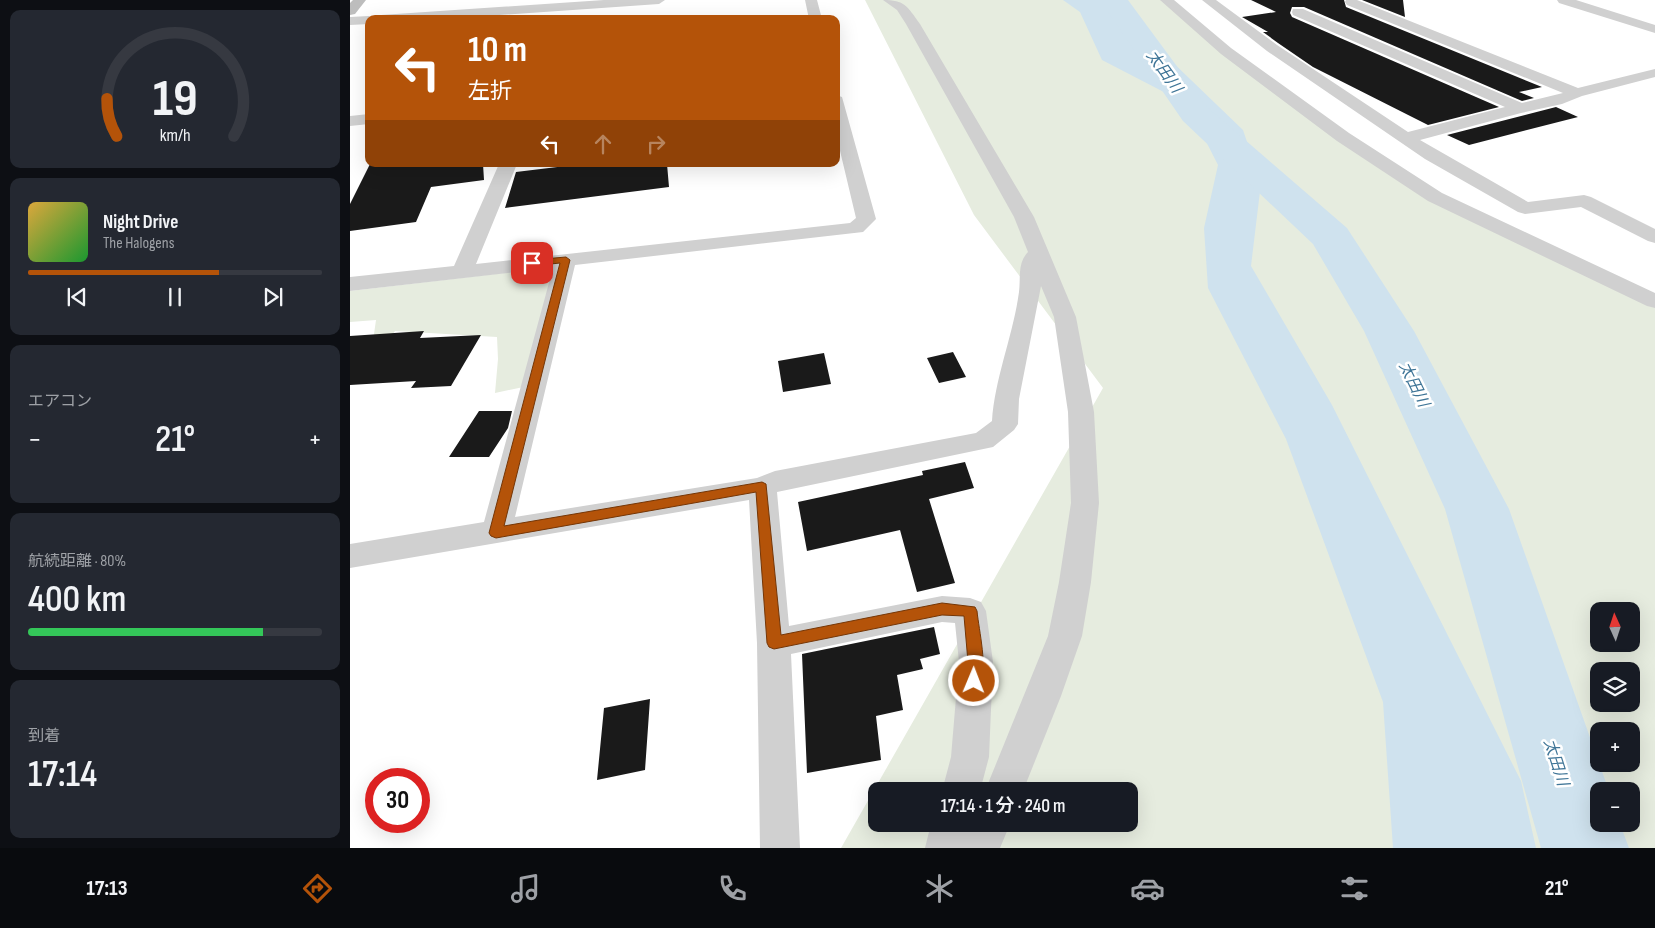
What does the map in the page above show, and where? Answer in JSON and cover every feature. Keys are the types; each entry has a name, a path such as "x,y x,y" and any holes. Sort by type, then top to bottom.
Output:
{"street":[{"path":"350,11 360,0"},
{"path":"475,13 483,0"},
{"path":"444,15 554,13 603,2 659,0"},
{"path":"812,0 815,15"},
{"path":"889,0 901,7 913,24 1024,217 1065,317 1081,412 1085,503 1075,582 1065,636 1008,782"},
{"path":"1166,0 1226,51 1343,137 1426,192 1655,301"},
{"path":"1208,0 1272,48 1430,155 1525,208 1584,201 1655,237"},
{"path":"1563,0 1655,30"},
{"path":"1351,2 1577,93"},
{"path":"1298,12 1520,108"},
{"path":"350,21 365,20"},
{"path":"1406,138 1520,108 1556,101 1577,93 1655,72"},
{"path":"350,284 856,228 866,220 840,116"},
{"path":"350,121 365,119"},
{"path":"463,270 507,167"},
{"path":"350,556 762,487 775,482 984,441 1005,424 1006,399 1030,293 1032,260 1038,254"},
{"path":"496,533 566,260"},
{"path":"762,487 774,643 780,848"},
{"path":"774,643 942,609 970,611 976,662 970,757 963,782"},
{"path":"945,848 950,832"},
{"path":"980,848 987,832"}],"shaded area":[{"path":"865,0 1166,0 1311,113 1453,206 1655,304 1655,848 841,848 868,801 868,832 1138,832 1138,782 879,782 1103,388 974,215"},
{"path":"554,267 533,385 495,393 498,359 497,337 395,331 387,343 373,341 376,320 350,322 350,291"}],"water":[{"path":"1063,0 1098,0 1164,54 1243,130 1261,183 1251,266 1332,405 1521,781 1536,848 1393,848 1383,702 1286,439 1208,288 1204,228 1218,165 1187,104 1102,60 1080,12"}],"building":[{"path":"1251,0 1344,0 1346,7 1542,87 1519,92 1534,98 1522,101 1304,7 1292,7 1290,13 1292,17 1499,107 1428,125 1313,67 1278,43 1263,32 1268,32 1242,17 1276,12"},
{"path":"1362,0 1403,0 1405,17"},
{"path":"1556,107 1578,117 1469,145 1447,135"},
{"path":"368,167 483,167 484,180 431,187 416,222 350,231 350,204"},
{"path":"557,167 667,167 669,187 505,208 516,172"},
{"path":"424,331 420,338 481,335 451,386 411,388 416,381 350,385 350,336"},
{"path":"953,352 966,377 939,383 927,358"},
{"path":"824,353 831,384 783,392 778,361"},
{"path":"479,411 512,411 508,428 489,457 449,457"},
{"path":"965,462 974,488 929,499 955,583 917,592 900,530 807,551 798,502 923,475 922,471"},
{"path":"934,627 940,654 920,659 923,669 897,675 903,710 876,716 881,760 807,773 802,654"},
{"path":"650,699 645,770 597,780 604,708"}],"waterway":[{"name":"太田川","path":"1110,0 1118,6 1195,114 1331,237 1389,331 1477,509 1585,848"}],"route":[{"path":"532,263 566,260 496,533 762,487 774,643 942,609 970,611 976,662 974,681"}]}
